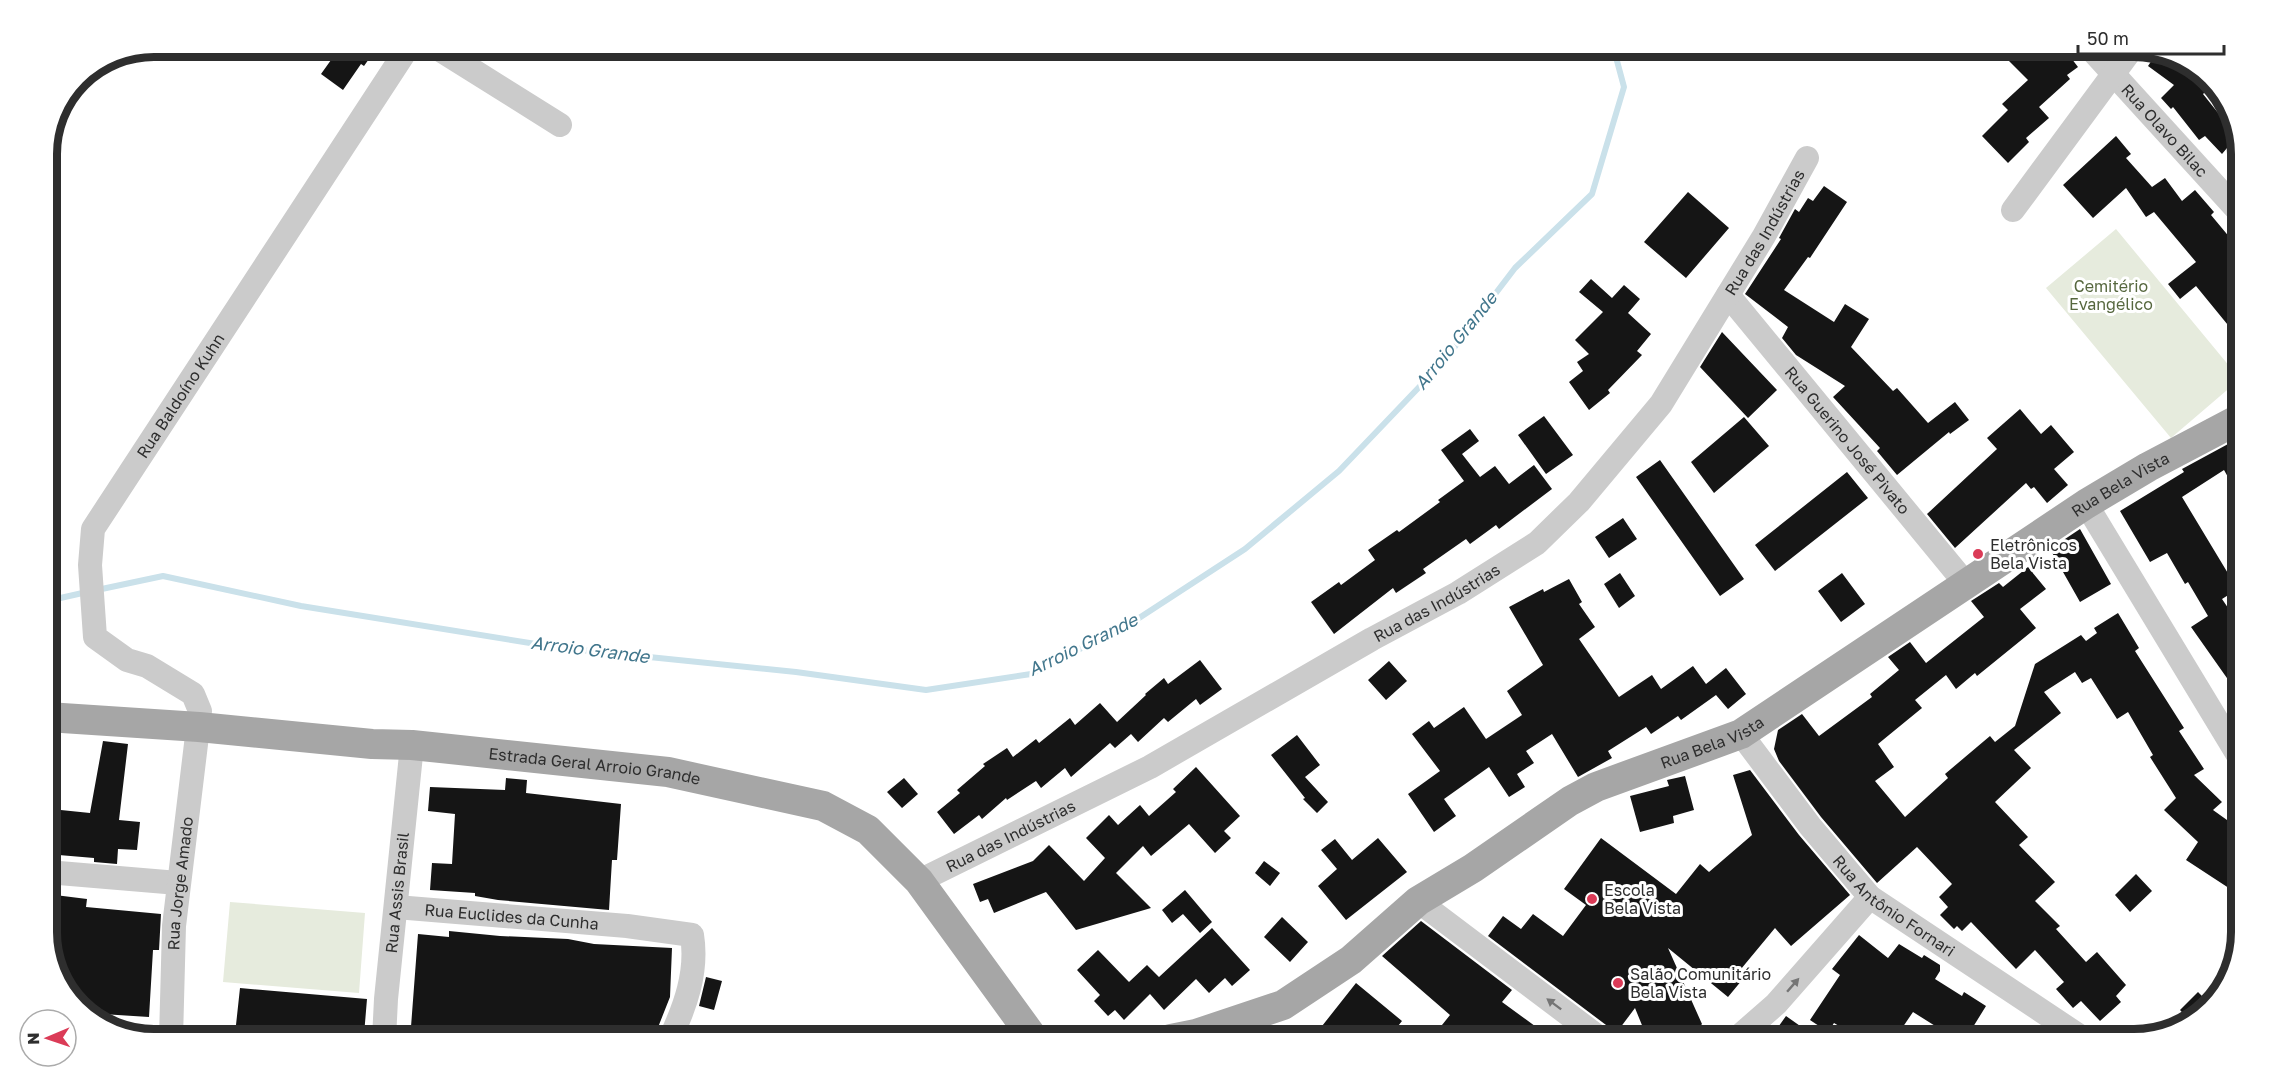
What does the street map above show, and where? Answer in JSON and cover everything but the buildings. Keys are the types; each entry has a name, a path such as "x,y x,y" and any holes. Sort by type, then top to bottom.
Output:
{"main road":[{"name":"Rua Bela Vista","path":"1211,1029 1283,1005 1352,960 1418,901 1473,868 1570,801 1596,787 1741,734 2086,504 2148,467 2231,422"},
{"name":"Estrada Geral Arroio Grande","path":"57,718 199,727 372,744 412,745 668,772 823,806 868,830 919,881 1026,1029"}],"street":[{"name":"Rua Baldoíno Kuhn","path":"199,727 200,711 193,694 147,666 127,660 95,637 90,565 93,529 402,57"},
{"path":"452,57 560,125"},
{"name":"Rua Olavo Bilac","path":"2098,57 2231,203"},
{"path":"2013,210 2125,57"},
{"name":"Rua das Indústrias","path":"919,881 1150,767 1362,645 1458,593 1537,543 1579,502 1661,404 1764,236 1807,158"},
{"name":"Rua Guerino José Pivato","path":"1728,295 1966,584"},
{"path":"2086,504 2231,743"},
{"name":"Rua Jorge Amado","path":"170,1029 178,883 199,727"},
{"name":"Rua Antônio Fornari","path":"1741,734 1810,826 1870,897 2068,1029"},
{"name":"Rua Assis Brasil","path":"385,1029 412,745"},
{"path":"57,873 178,883"},
{"path":"1748,1029 1776,1004 1870,897"},
{"path":"1418,901 1586,1029"},
{"name":"Rua Euclides da Cunha","path":"396,907 627,926 693,935 695,951 692,978 675,1029"}],"green space":[{"name":"Cemitério Evangélico","path":"2116,229 2231,368 2231,387 2171,438 2046,288"},
{"path":"230,902 365,913 359,993 223,982"}],"waterway":[{"name":"Arroio Grande","path":"97,590 163,576 301,606 561,648 796,672 926,690 1031,674 1136,620 1245,549 1339,471 1444,361 1515,268 1592,194 1624,87 1616,57"},
{"name":"Arroio Grande","path":"57,599 87,592"}],"place":[{"name":"Eletrônicos Bela Vista","path":"1978,554"},
{"name":"Escola Bela Vista","path":"1592,899"},
{"name":"Salão Comunitário Bela Vista","path":"1618,983"}]}
